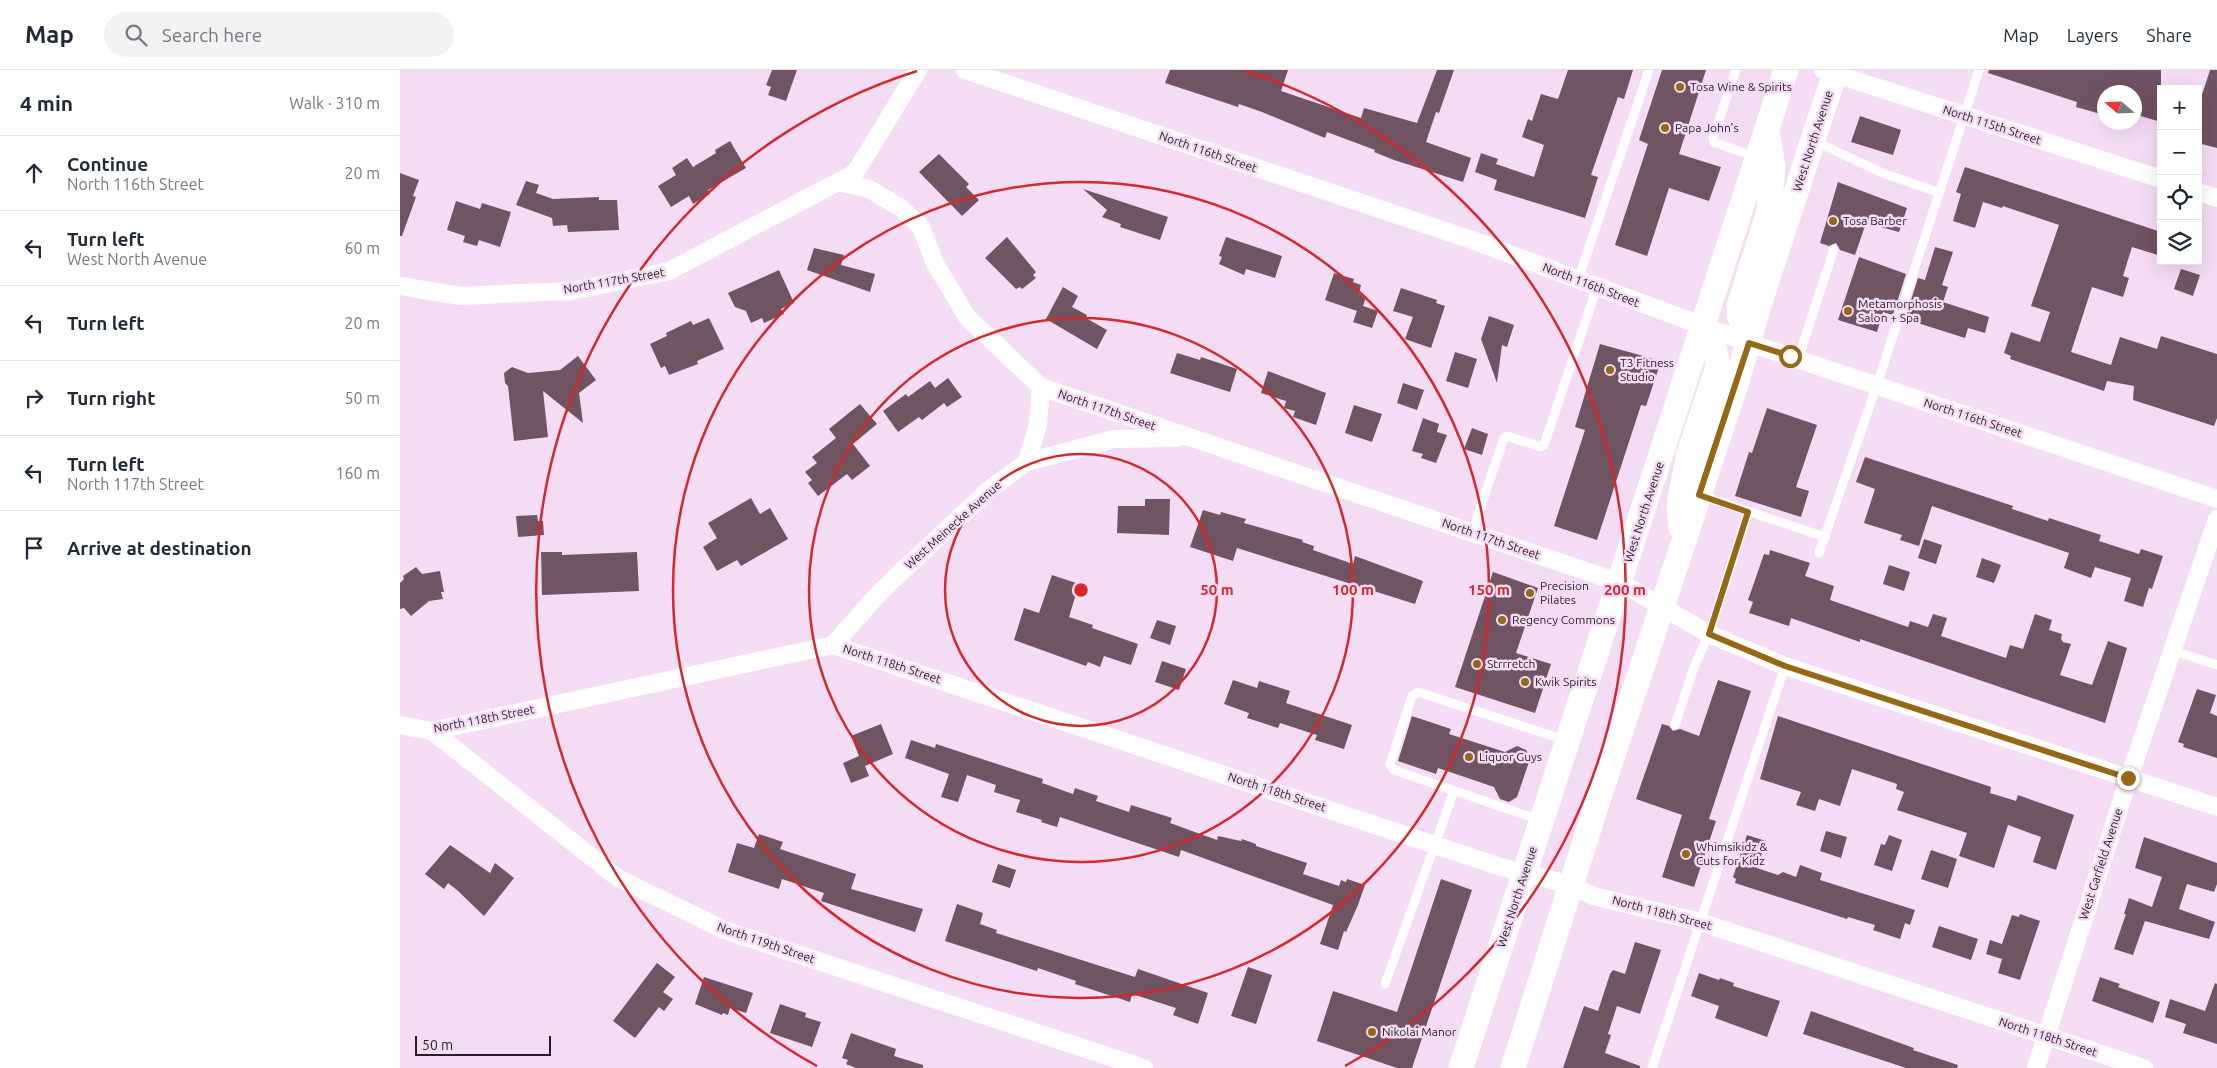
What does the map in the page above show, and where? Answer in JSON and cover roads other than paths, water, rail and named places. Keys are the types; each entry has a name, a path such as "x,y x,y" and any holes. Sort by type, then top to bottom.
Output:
{"main road":[{"name":"West North Avenue","path":"1461,1068 1621,583 1756,157 1786,70"},
{"name":"West North Avenue","path":"1513,1068 1749,343 1813,140 1831,71"},
{"path":"1749,343 1740,318 1739,306 1769,211 1773,166 1767,127"},
{"path":"1683,548 1679,505 1688,457 1718,366 1713,341 1704,326"}],"street":[{"name":"North 117th Street","path":"400,286 460,296 571,291 669,271 855,173 918,70"},
{"name":"North 116th Street","path":"965,70 1472,240 1749,343 2217,499"},
{"name":"North 115th Street","path":"1831,71 2157,179"},
{"name":"North 117th Street","path":"838,182 869,189 901,208 921,227 935,263 967,317 1041,387 1187,438 1621,583 1709,634 1785,666 2217,807"},
{"path":"2202,193 2217,198"},
{"path":"1027,462 1038,424 1041,387"},
{"name":"West Meinecke Avenue","path":"833,644 882,590 991,488 1027,462 1114,439 1187,438"},
{"name":"West Garfield Avenue","path":"2036,1068 2128,778 2217,519"},
{"name":"North 118th Street","path":"400,725 432,731 833,644 1436,845 1525,874 1571,885 1592,896 1700,922 2144,1068"},
{"name":"North 119th Street","path":"432,731 618,878 724,930 1144,1068"}],"lane":[{"path":"1578,280 1649,70"},
{"path":"1736,70 1713,138 1714,142 1756,157"},
{"path":"1819,553 1876,386 1978,70"},
{"path":"1813,140 1885,174 1938,192"},
{"path":"1798,359 1834,250"},
{"path":"1472,532 1504,438 1507,436 1540,447 1544,445 1597,287"},
{"path":"1699,495 1825,537"},
{"path":"1675,724 1694,667 1709,634 1748,512"},
{"path":"2171,650 2217,665"},
{"path":"1652,1068 1785,666"},
{"path":"1542,820 1394,770 1390,764 1412,696 1418,692 1569,741"},
{"path":"1384,984 1454,791"}],"place":[{"name":"Tosa Wine & Spirits","path":"1680,87"},
{"name":"Papa John's","path":"1665,128"},
{"name":"Tosa Barber","path":"1833,221"},
{"name":"Metamorphosis Salon + Spa","path":"1848,311"},
{"name":"T3 Fitness Studio","path":"1610,370"},
{"name":"Precision Pilates","path":"1530,593"},
{"name":"Regency Commons","path":"1502,620"},
{"name":"Strrretch","path":"1477,664"},
{"name":"Kwik Spirits","path":"1525,682"},
{"name":"Liquor Guys","path":"1469,757"},
{"name":"Whimsikidz & Cuts for Kidz","path":"1686,854"},
{"name":"Nikolai Manor","path":"1372,1032"}]}
